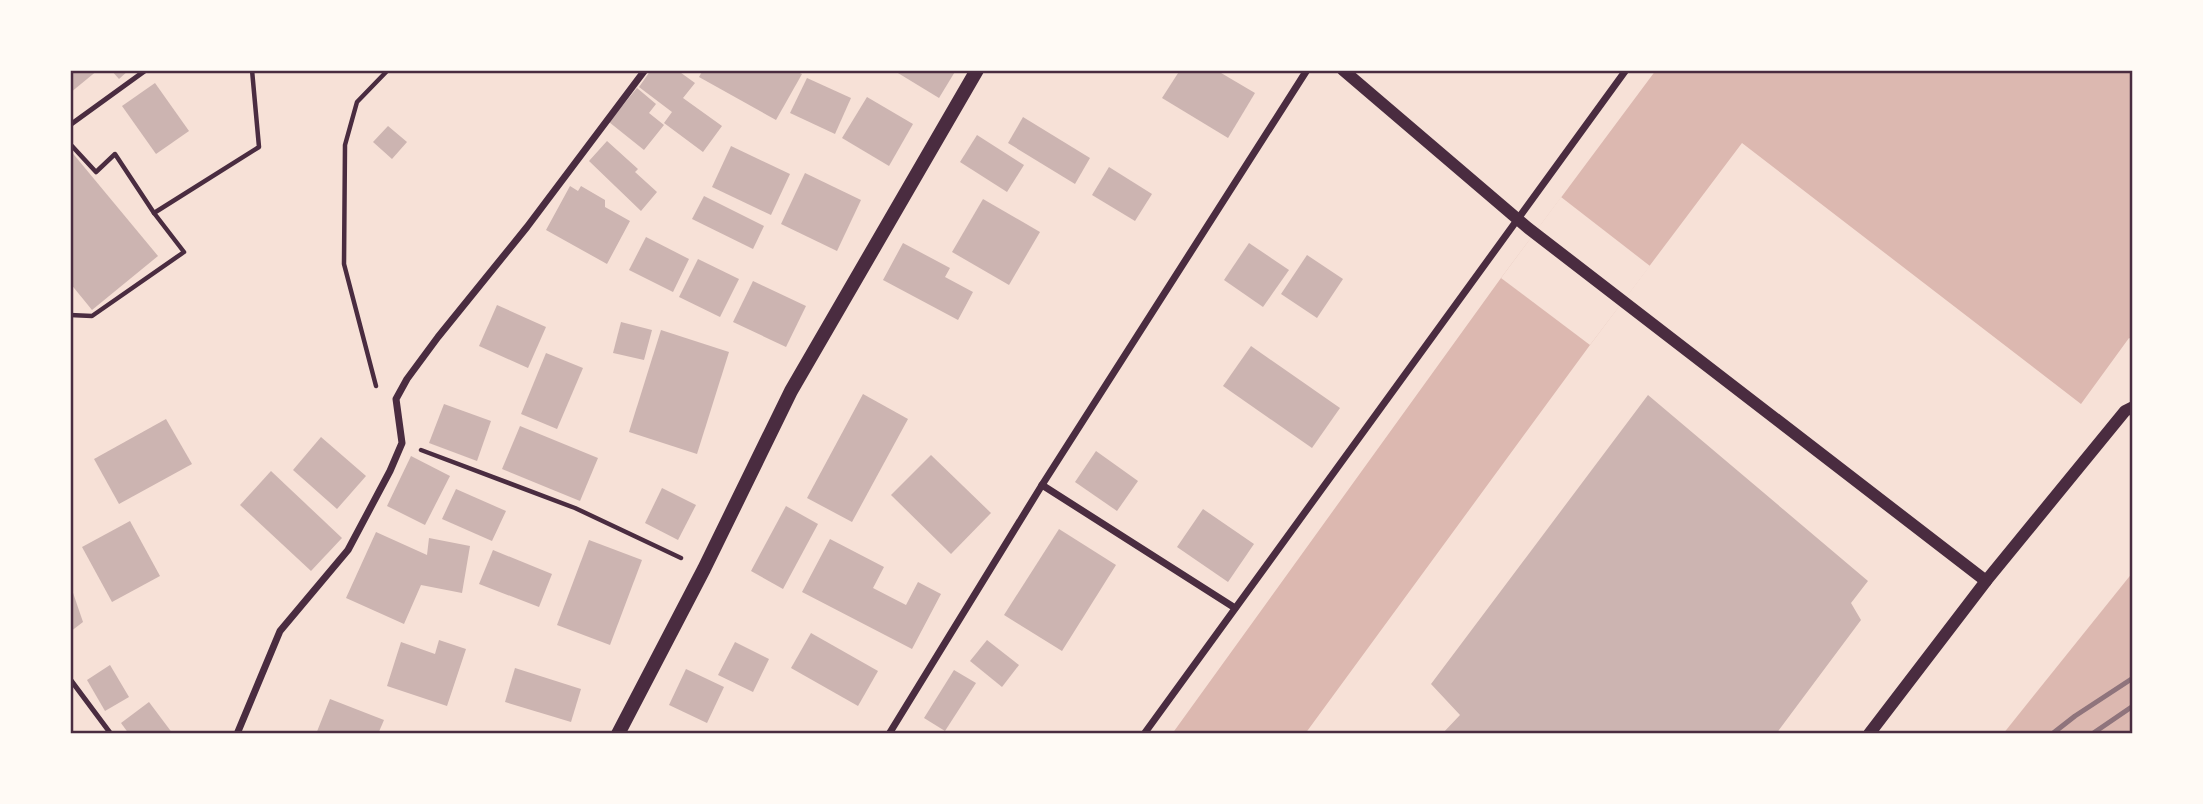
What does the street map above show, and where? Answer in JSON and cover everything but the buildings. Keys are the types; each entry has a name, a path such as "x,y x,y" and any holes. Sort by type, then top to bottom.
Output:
{"main road":[{"path":"618,734 704,569 791,391 977,70"}],"street":[{"path":"237,734 280,631 348,550 390,471 402,443 396,399 407,379 527,227 645,70"},
{"path":"889,734 1042,485 1307,70"},
{"path":"1343,70 1523,224 1986,581"},
{"path":"1144,734 1523,224 1626,70"},
{"path":"1869,734 1986,581 2125,411 2133,407"},
{"path":"1042,485 1236,608"}],"lane":[{"path":"70,125 146,70"},
{"path":"70,679 111,734"}],"path":[{"path":"154,213 259,147 252,70"},
{"path":"377,393 344,264 345,145 357,102 388,70"},
{"path":"70,143 96,172 115,154 184,252 92,316 70,315"},
{"path":"402,443 575,508 704,569"}],"shaded area":[{"path":"1656,70 2133,70 2133,340 2129,338 2081,404 1742,143 1590,345 1305,734 1172,734 1501,278"},
{"path":"2133,572 2133,734 2003,734"}],"pier":[{"path":"1561,197 1650,266 1590,345 1501,278"}],"railway":[{"path":"2052,734 2133,678"},
{"path":"2092,734 2133,706"}]}
